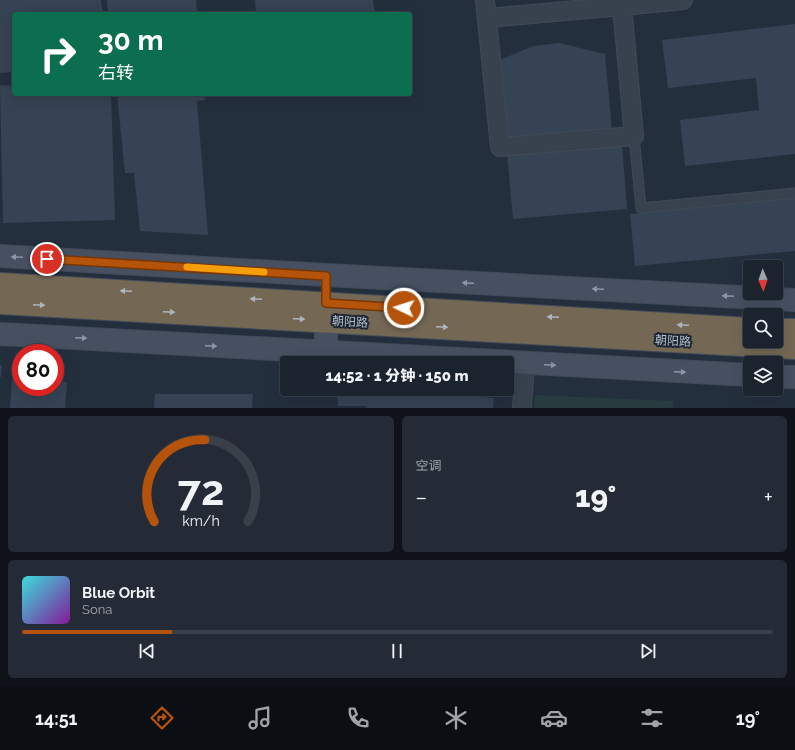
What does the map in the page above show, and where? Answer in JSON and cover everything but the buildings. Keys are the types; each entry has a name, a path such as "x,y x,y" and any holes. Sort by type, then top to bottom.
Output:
{"highway":[{"name":"朝阳路","path":"0,284 326,312 795,348"},
{"name":"朝阳路","path":"0,303 326,312 743,328"},
{"path":"783,330 795,330"}],"street":[{"path":"485,0 500,147 634,136 622,6"},
{"path":"487,18 683,0"},
{"path":"0,256 326,276 795,300"},
{"path":"326,276 326,353"},
{"path":"0,334 525,364 743,375"},
{"path":"522,408 525,364"},
{"path":"783,377 795,377"}],"lane":[{"path":"634,136 641,208 795,194"}],"green space":[{"path":"535,395 673,401 673,408 534,408"}],"slow traffic":[{"path":"187,267 264,272"}],"route":[{"path":"47,259 326,276 326,303 404,308"}]}
